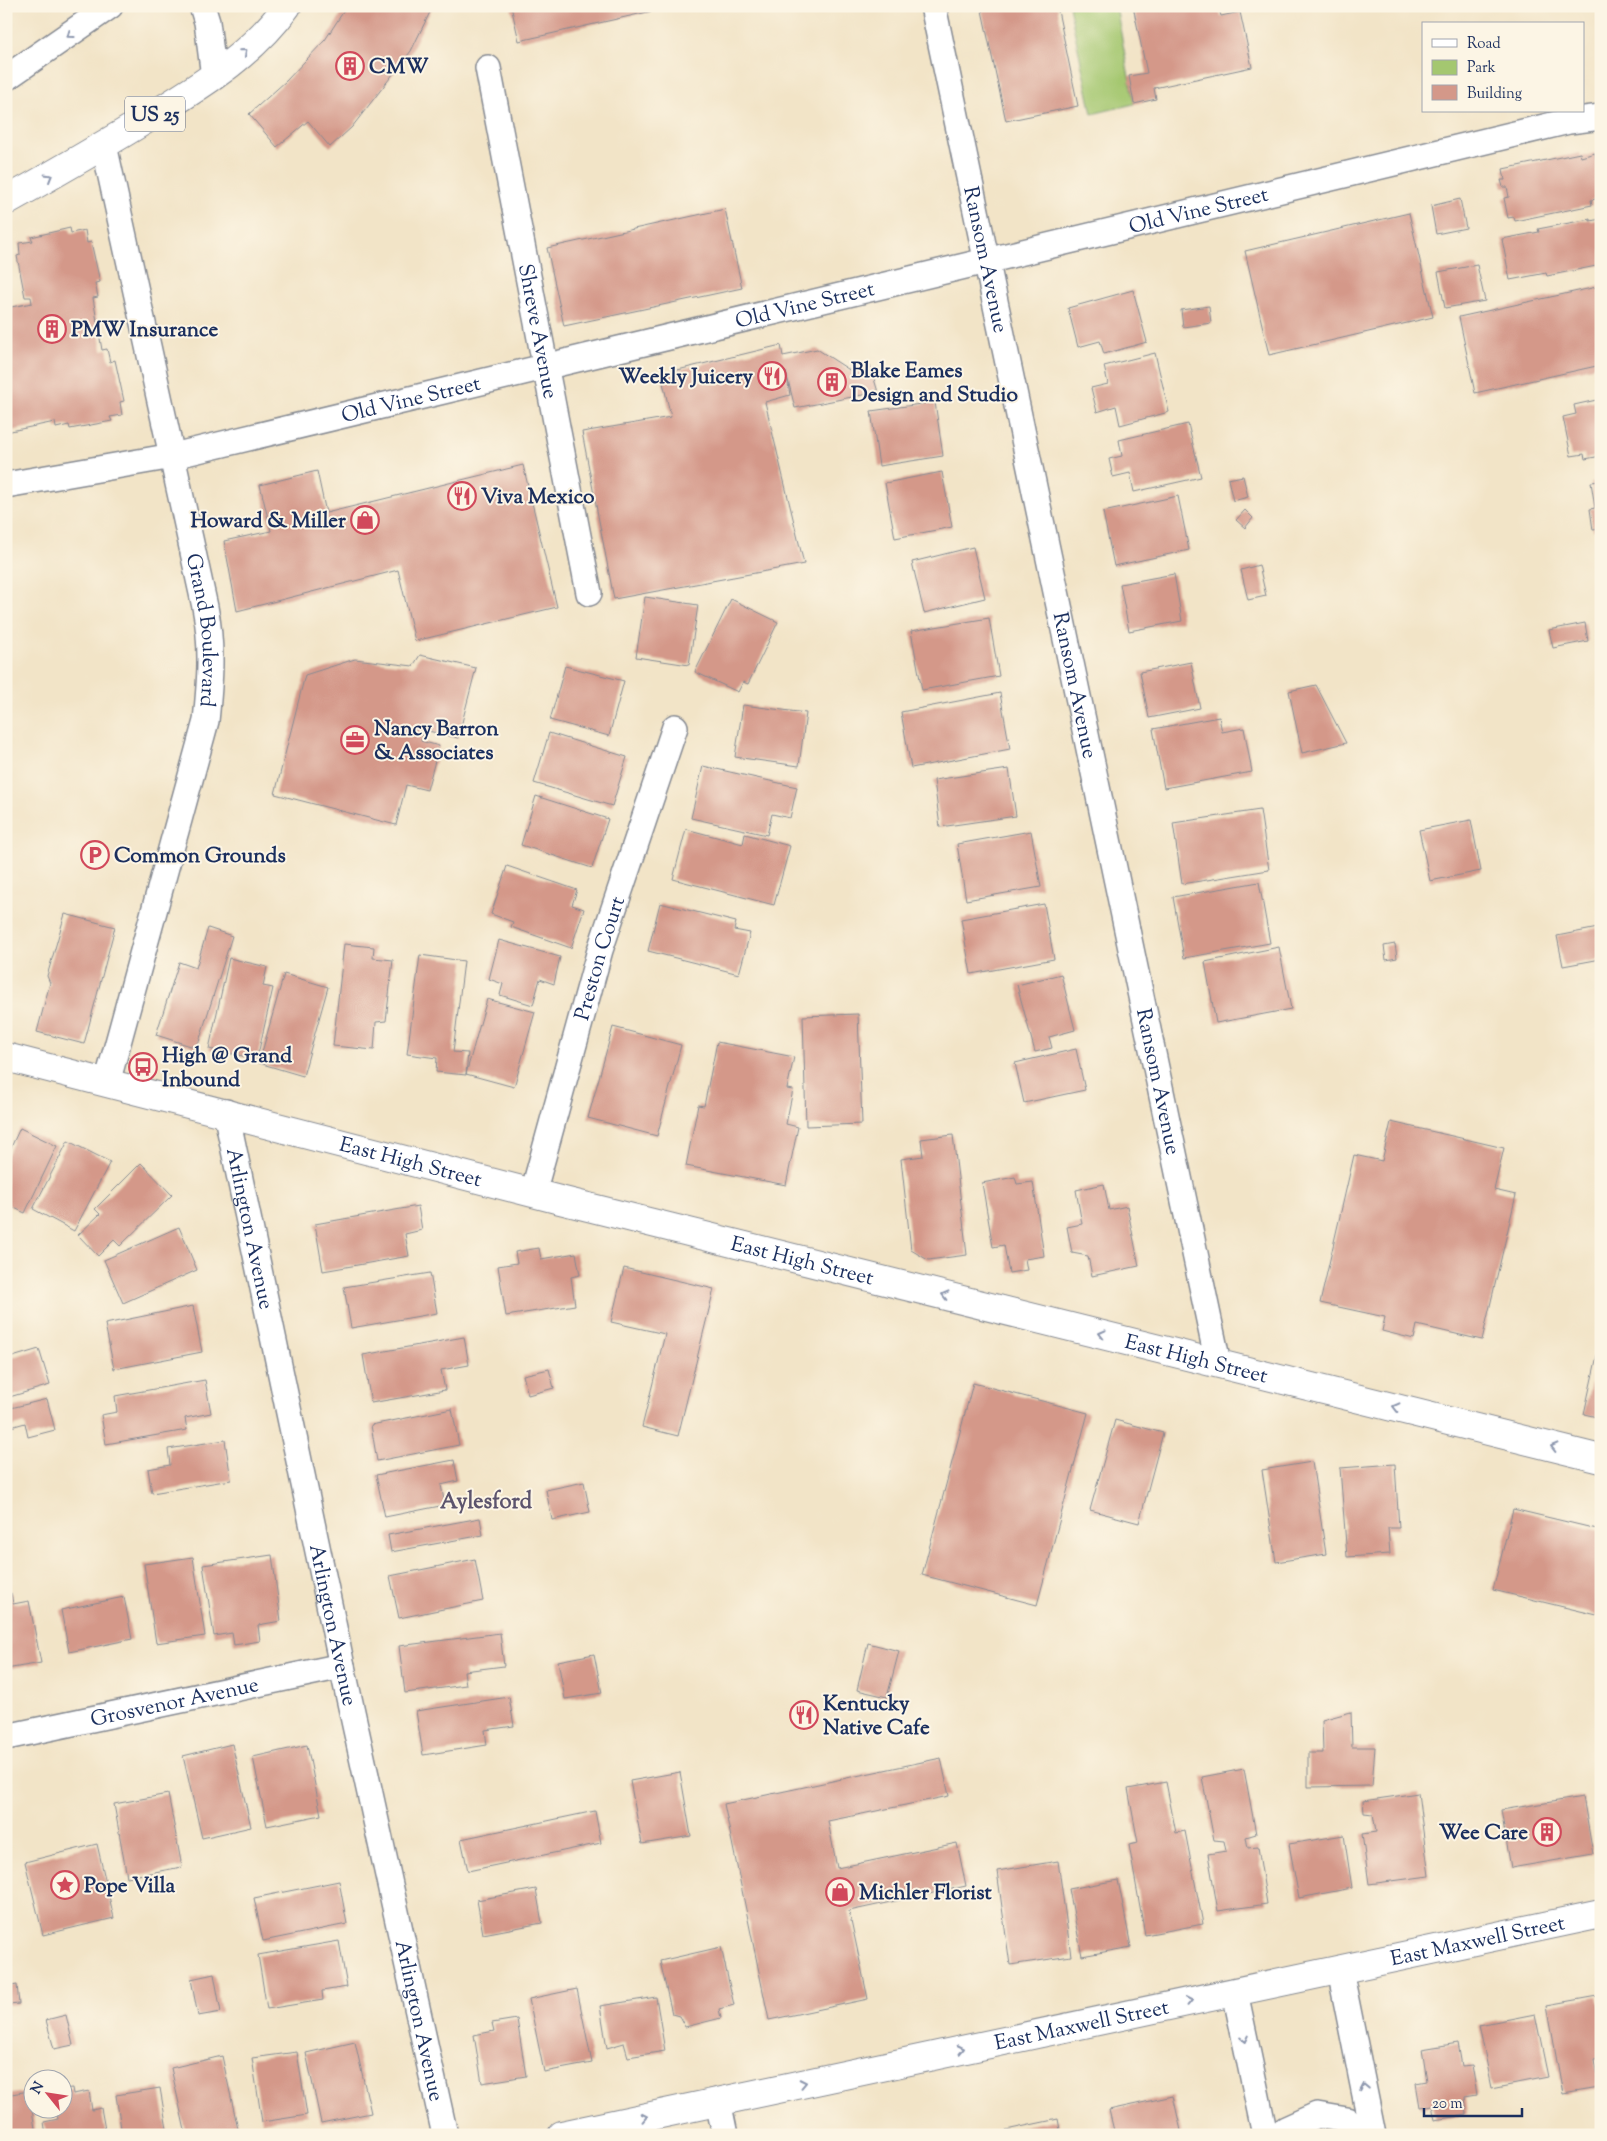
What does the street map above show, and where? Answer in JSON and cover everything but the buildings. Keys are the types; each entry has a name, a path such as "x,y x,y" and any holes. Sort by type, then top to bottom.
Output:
{"main road":[{"name":"US 25","path":"6,201 104,145 214,77 250,48 287,6"},
{"name":"East High Street","path":"6,1057 226,1112 533,1193 1601,1459"},
{"name":"East Maxwell Street","path":"562,2135 1601,1914"}],"street":[{"path":"6,78 110,6"},
{"path":"202,6 207,22 214,77"},
{"name":"Ransom Avenue","path":"933,6 1218,1363"},
{"name":"Shreve Avenue","path":"488,68 590,593"},
{"name":"Old Vine Street","path":"6,485 173,456 986,259 1569,121 1601,117"},
{"name":"Grand Boulevard","path":"104,145 173,456 210,634 212,669 205,725 108,1083"},
{"name":"Preston Court","path":"533,1193 600,950 676,727"},
{"name":"Arlington Avenue","path":"226,1112 342,1666 445,2135"},
{"name":"Grosvenor Avenue","path":"6,1737 342,1666"},
{"path":"1340,1970 1373,2135"},
{"path":"1235,1992 1265,2135"},
{"path":"718,2101 725,2135"},
{"path":"1284,2135 1286,2129 1317,2115 1347,2120 1365,2135"}],"green space":[{"path":"1069,6 1116,6 1134,104 1092,114"}],"place":[{"name":"CMW","path":"350,66"},
{"name":"PMW Insurance","path":"52,329"},
{"name":"Weekly Juicery","path":"772,376"},
{"name":"Blake Eames Design and Studio","path":"832,382"},
{"name":"Viva Mexico","path":"462,496"},
{"name":"Howard & Miller","path":"365,520"},
{"name":"Nancy Barron & Associates","path":"355,740"},
{"name":"Common Grounds","path":"95,855"},
{"name":"High @ Grand Inbound","path":"143,1067"},
{"name":"Kentucky Native Cafe","path":"804,1715"},
{"name":"Wee Care","path":"1547,1832"},
{"name":"Pope Villa","path":"65,1885"},
{"name":"Michler Florist","path":"840,1892"}],"district":[{"name":"Aylesford","path":"486,1500"}]}
